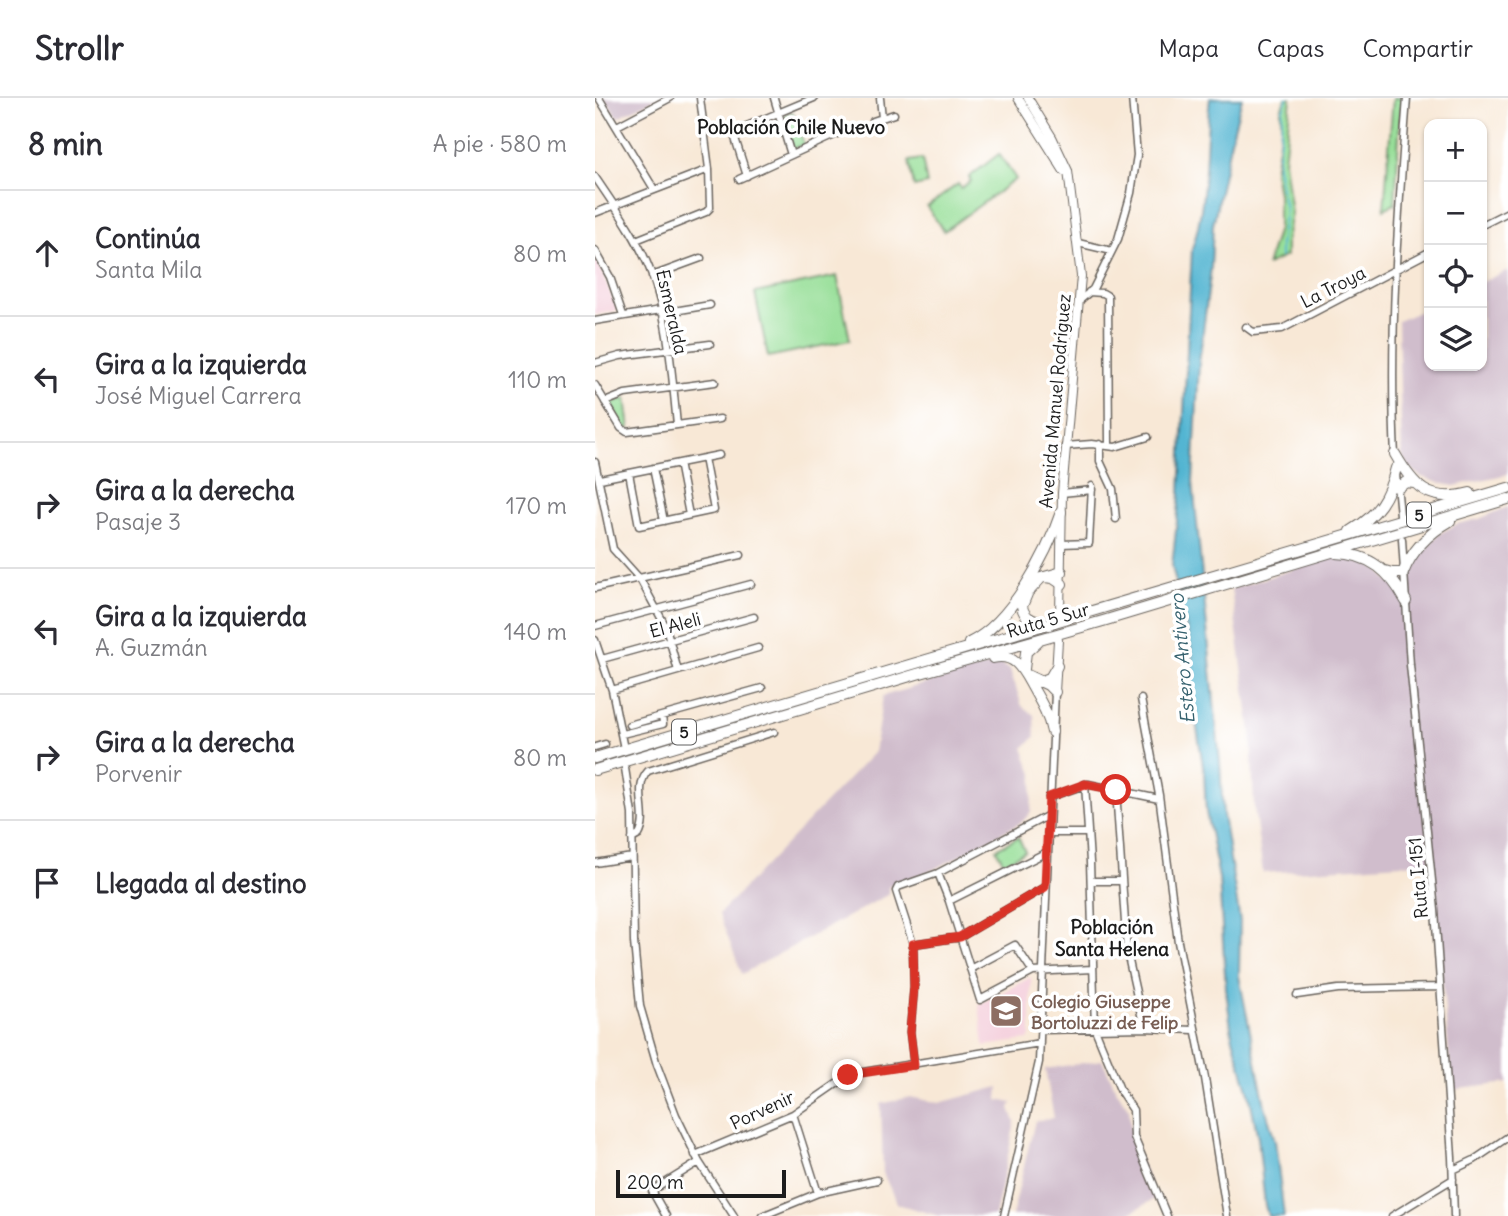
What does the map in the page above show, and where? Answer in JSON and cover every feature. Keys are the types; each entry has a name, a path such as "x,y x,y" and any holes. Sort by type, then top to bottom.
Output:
{"highway":[{"path":"1395,454 1414,483 1429,493 1449,498 1508,486"},
{"path":"1330,542 1365,523 1375,513 1386,497 1396,468"},
{"path":"1398,488 1406,482 1414,483"},
{"name":"Ruta 5 Sur","path":"595,758 1330,542 1508,486"},
{"name":"Ruta 5 Sur","path":"595,770 1508,499"},
{"path":"1325,554 1355,555 1392,573 1403,573 1414,552 1430,535 1472,510"},
{"path":"940,656 972,642 995,626 1036,568 1050,543 1061,512"},
{"path":"1036,568 1048,565 1062,572"},
{"path":"1385,570 1406,601"},
{"path":"1049,625 1032,620 1025,615 1022,606 1029,592 1043,577 1062,572"},
{"path":"1043,577 1053,578 1062,584"},
{"path":"1025,673 1026,652 1042,638"},
{"path":"917,674 1003,656 1014,660 1036,684 1052,732"},
{"path":"1036,684 1050,678 1057,666"},
{"path":"1036,684 1048,685 1055,692"}],"main road":[{"name":"Avenida Manuel Rodríguez","path":"1018,98 1056,157 1072,190"},
{"name":"Avenida Manuel Rodríguez","path":"1028,98 1069,171 1084,290 1079,300 1065,446 1061,512 1061,615"},
{"path":"1055,692 1058,640"}],"street":[{"path":"599,98 654,189"},
{"path":"617,126 670,98"},
{"path":"636,240 710,208 709,169 700,98"},
{"path":"774,98 791,155"},
{"path":"747,176 735,131 814,98"},
{"path":"880,98 882,118"},
{"path":"1084,290 1096,281 1123,224 1136,165 1132,98"},
{"path":"1400,514 1395,454 1395,271 1407,98"},
{"path":"873,121 894,114"},
{"path":"739,179 850,128"},
{"path":"595,213 709,169"},
{"name":"Esmeralda","path":"595,177 636,240 652,276 662,311 677,425"},
{"path":"1487,222 1508,212"},
{"path":"1078,243 1112,251"},
{"path":"595,250 610,277 623,315"},
{"name":"La Troya","path":"1246,327 1253,332 1282,329 1424,255"},
{"path":"652,276 701,258"},
{"path":"1084,290 1108,296 1109,446"},
{"path":"595,321 710,305"},
{"path":"595,363 710,344"},
{"path":"605,402 617,396 715,382"},
{"path":"595,385 624,431 720,419"},
{"path":"1065,446 1119,446 1148,437"},
{"path":"1100,444 1100,461 1113,489 1116,519"},
{"path":"600,479 719,455"},
{"path":"629,473 639,526 714,510 704,458"},
{"path":"595,462 614,551 640,579 670,640 678,671"},
{"path":"679,463 689,515"},
{"path":"653,468 664,521"},
{"path":"1061,544 1089,543 1092,488 1062,493"},
{"name":"Ruta I-151","path":"1402,539 1440,987 1454,1216"},
{"path":"595,588 741,555"},
{"path":"595,626 751,584"},
{"name":"El Aleli","path":"602,659 754,617"},
{"path":"595,640 612,690 623,744"},
{"path":"612,690 758,648"},
{"path":"629,725 762,688"},
{"path":"1004,1216 1028,1111 1040,1043 1055,692"},
{"path":"1141,699 1159,799 1178,942 1205,1078 1227,1216"},
{"path":"622,734 663,724 662,716"},
{"path":"632,839 639,835 643,827 642,782 648,771 775,732"},
{"path":"595,747 605,744"},
{"path":"625,768 632,814 634,942 640,1006 662,1079 697,1159 734,1216"},
{"path":"1049,797 1085,784 1159,799"},
{"path":"1085,784 1095,1029 1121,1093 1133,1110 1134,1137 1167,1216"},
{"path":"1116,790 1128,962 1144,1028"},
{"path":"914,1065 910,1032 914,987 913,944 896,891 898,887 938,873 1049,815"},
{"path":"1048,833 1088,833"},
{"path":"950,901 1047,852"},
{"path":"595,863 632,857"},
{"path":"938,873 950,901 980,1000 1033,972 1093,969"},
{"path":"1091,881 1122,881"},
{"path":"913,944 960,937 1045,887"},
{"path":"970,969 1015,945 1033,972"},
{"path":"1297,995 1338,989 1440,987"},
{"path":"1041,1030 1194,1030"},
{"name":"Porvenir","path":"666,1216 652,1191 697,1159 793,1114 845,1076 1040,1043"},
{"path":"793,1114 818,1194"},
{"path":"1453,1170 1474,1160 1508,1137"},
{"path":"1392,1216 1453,1179"},
{"path":"761,1216 818,1194 877,1180"}],"shaded area":[{"path":"604,98 657,98 618,117"},
{"path":"595,257 617,309 595,315"},
{"path":"1508,270 1508,474 1454,486 1420,476 1405,462 1402,455 1398,321 1424,309 1424,371 1487,371 1487,280"},
{"path":"1508,507 1508,1083 1452,1090 1432,862 1263,873 1254,807 1251,732 1231,589 1333,557 1366,563 1380,570 1390,583 1409,579 1417,559 1439,534 1457,524 1479,519"},
{"path":"999,662 1010,670 1022,706 1034,715 1035,737 1023,748 1033,774 1031,812 1022,822 937,868 888,887 889,894 742,974 719,914 874,752 883,696"},
{"name":"Colegio Giuseppe Bortoluzzi de Felip","path":"1031,977 1031,1036 1028,1040 984,1046 979,1005"},
{"path":"1102,1060 1129,1109 1131,1138 1156,1198 1125,1216 1012,1216 1035,1121 1054,1118 1045,1069"},
{"path":"999,1087 998,1100 1012,1103 1010,1108 1015,1122 995,1216 939,1216 897,1204 883,1173 881,1104 910,1097 939,1103"}],"green space":[{"path":"1285,98 1291,98 1284,161 1291,213 1286,256 1267,265 1278,228 1278,194 1274,171"},
{"path":"1393,98 1401,98 1395,204 1384,209"},
{"path":"793,112 804,144 793,149 784,115"},
{"path":"999,154 1016,179 944,231 927,207 958,184 961,188 971,181 969,177"},
{"path":"922,159 927,184 914,187 909,161"},
{"path":"837,276 850,340 768,357 755,293"},
{"path":"626,398 630,429 624,427 610,403"},
{"path":"1018,837 1025,851 1004,863 996,849"}],"water":[{"path":"1210,98 1242,98 1213,225 1211,268 1199,363 1193,482 1223,815 1240,921 1239,976 1265,1106 1275,1141 1284,1216 1268,1216 1258,1138 1249,1093 1232,1035 1226,990 1219,878 1206,812 1204,772 1193,703 1192,652 1172,566 1180,494 1192,249 1201,212"}],"waterway":[{"path":"1280,257 1285,210 1277,166 1283,109 1287,98"}],"place":[{"name":"Colegio Giuseppe Bortoluzzi de Felip","path":"1006,1011"}],"district":[{"name":"Población Chile Nuevo","path":"791,127"},
{"name":"Población Santa Helena","path":"1112,938"}],"route":[{"path":"848,1075 914,1065 910,1032 914,987 913,944 960,937 1045,887 1049,797 1085,784 1116,790"}],"water label":[{"name":"Estero Antivero","path":"1182,659"}]}
